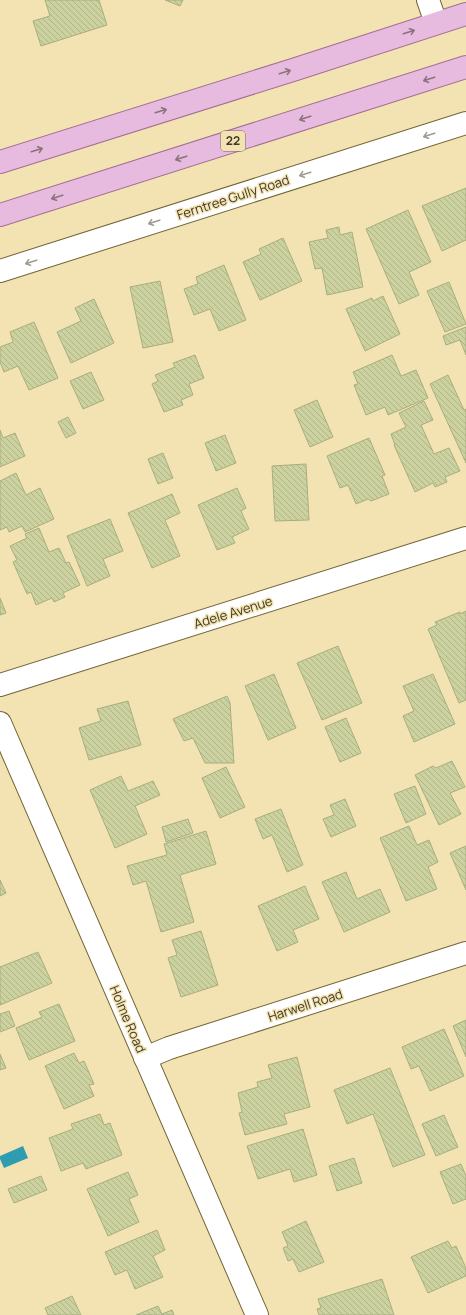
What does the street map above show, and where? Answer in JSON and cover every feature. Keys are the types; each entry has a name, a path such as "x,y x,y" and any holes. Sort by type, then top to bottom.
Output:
{"main road":[{"path":"0,162 466,14"},
{"name":"22","path":"0,215 466,67"}],"street":[{"path":"428,0 436,23"},
{"name":"Ferntree Gully Road","path":"0,271 466,123"},
{"name":"Adele Avenue","path":"0,685 466,538"},
{"name":"Holme Road","path":"0,723 258,1315"},
{"name":"Harwell Road","path":"145,1058 169,1048 466,953"}],"water":[{"path":"23,1146 28,1158 4,1168 0,1156"}],"building":[{"path":"45,0 99,0 107,25 41,46 33,21 50,16"},
{"path":"165,0 183,0 180,6"},
{"path":"466,188 466,240 442,251 422,206"},
{"path":"408,210 431,262 409,272 419,295 399,304 366,229"},
{"path":"339,227 340,235 352,232 363,287 327,295 322,268 315,269 309,242 328,238 326,230"},
{"path":"283,238 302,281 260,300 243,262 261,254 259,249"},
{"path":"224,265 246,320 219,331 210,309 194,315 184,289 198,284 196,277"},
{"path":"160,281 173,342 143,348 130,287"},
{"path":"449,282 466,324 445,332 427,291"},
{"path":"383,296 400,334 365,351 346,309 372,298 373,301"},
{"path":"94,299 114,343 71,363 57,332 81,321 75,308"},
{"path":"34,322 58,378 29,390 18,366 4,372 0,362 0,347 13,342 10,332"},
{"path":"466,327 466,355 460,340 446,345 443,336"},
{"path":"195,355 204,378 189,384 193,395 181,400 183,405 164,412 152,384 158,381 155,375 175,367 173,363"},
{"path":"392,355 401,376 416,370 428,398 388,415 385,407 366,415 354,385 358,384 353,372"},
{"path":"91,372 104,400 83,409 70,381"},
{"path":"448,375 464,410 466,409 466,463 430,384"},
{"path":"317,400 333,437 310,447 294,410"},
{"path":"424,401 433,420 421,425 434,454 449,448 460,471 445,477 447,482 435,487 433,483 415,492 394,445 391,434 406,427 399,413"},
{"path":"68,417 76,433 66,438 58,422"},
{"path":"0,430 3,438 15,433 25,456 0,467"},
{"path":"225,435 236,463 216,471 205,443"},
{"path":"369,438 385,475 382,476 389,494 371,501 368,499 356,504 348,485 340,488 327,456"},
{"path":"163,453 173,478 158,484 148,459"},
{"path":"306,464 309,520 275,521 272,466"},
{"path":"16,473 26,495 40,488 54,519 25,532 22,526 9,532 7,527 0,530 0,481"},
{"path":"237,488 246,508 241,511 249,529 232,537 235,543 217,550 198,505"},
{"path":"172,494 180,513 165,520 180,556 152,568 128,513"},
{"path":"110,519 123,551 103,559 110,576 87,586 67,536"},
{"path":"39,528 49,552 59,548 66,563 69,562 80,585 63,593 65,597 54,602 52,598 36,605 31,592 27,594 13,562 17,560 10,546 27,538 25,534"},
{"path":"0,598 6,613 0,615"},
{"path":"466,611 466,700 459,703 428,629 437,625 435,622"},
{"path":"338,646 362,703 322,720 297,663"},
{"path":"274,674 296,728 268,740 245,686"},
{"path":"433,674 455,724 414,742 403,716 414,711 403,686"},
{"path":"227,696 230,703 234,763 205,763 193,738 184,741 173,719"},
{"path":"128,701 141,745 89,760 79,728 101,721 97,709"},
{"path":"346,718 361,753 340,762 325,727"},
{"path":"452,761 465,787 450,793 461,814 439,825 415,775 433,766 436,768"},
{"path":"226,767 245,807 220,818 202,778"},
{"path":"121,776 128,791 153,781 160,795 135,806 147,834 115,848 90,790"},
{"path":"415,786 426,814 406,823 394,794"},
{"path":"345,799 356,826 331,837 323,819 334,815 330,805"},
{"path":"281,809 303,865 287,872 272,835 263,839 255,819"},
{"path":"188,819 193,833 166,842 162,827"},
{"path":"409,826 417,845 429,840 438,862 428,867 437,889 406,901 380,838"},
{"path":"206,831 216,864 180,875 194,922 161,932 146,881 133,885 127,866 167,855 164,844"},
{"path":"466,846 466,890 450,853"},
{"path":"346,872 357,899 380,889 390,912 344,932 322,882"},
{"path":"0,880 6,893 0,896"},
{"path":"305,886 319,919 293,930 298,942 277,951 258,906"},
{"path":"201,931 218,985 181,997 168,958 177,955 172,940"},
{"path":"38,952 52,983 0,1005 0,967"},
{"path":"59,1004 75,1041 29,1060 16,1028 42,1017 39,1012"},
{"path":"9,1011 15,1026 0,1032 0,1014"},
{"path":"466,1020 466,1057 453,1026"},
{"path":"444,1029 464,1076 430,1091 419,1066 411,1069 402,1047"},
{"path":"74,1053 79,1063 84,1061 94,1084 89,1085 94,1096 64,1109 45,1066"},
{"path":"0,1054 6,1068 0,1070"},
{"path":"297,1057 310,1107 284,1114 287,1124 245,1135 239,1113 242,1112 238,1093 258,1087 257,1082 272,1078 268,1065"},
{"path":"390,1068 425,1155 393,1167 373,1114 347,1124 334,1090"},
{"path":"100,1114 104,1125 110,1123 122,1155 86,1169 83,1163 61,1171 49,1138 73,1129 71,1124"},
{"path":"444,1115 458,1147 436,1156 422,1124"},
{"path":"303,1129 317,1175 294,1182 290,1169 258,1179 247,1146"},
{"path":"354,1158 362,1183 337,1191 329,1166"},
{"path":"461,1164 466,1176 466,1199 453,1204 440,1172"},
{"path":"128,1172 138,1195 129,1199 139,1222 108,1236 87,1189"},
{"path":"41,1176 47,1190 14,1203 8,1189"},
{"path":"306,1221 324,1262 299,1272 293,1259 288,1261 283,1248 288,1246 282,1232"},
{"path":"157,1230 165,1250 153,1256 163,1277 135,1289 127,1270 115,1275 105,1252"},
{"path":"448,1241 452,1248 456,1246 466,1268 466,1276 428,1293 411,1257"},
{"path":"382,1279 394,1315 319,1315 317,1309 321,1308 318,1299"},
{"path":"72,1296 81,1315 48,1315 45,1308"},
{"path":"158,1306 162,1314 172,1310 174,1315 136,1315"}]}
